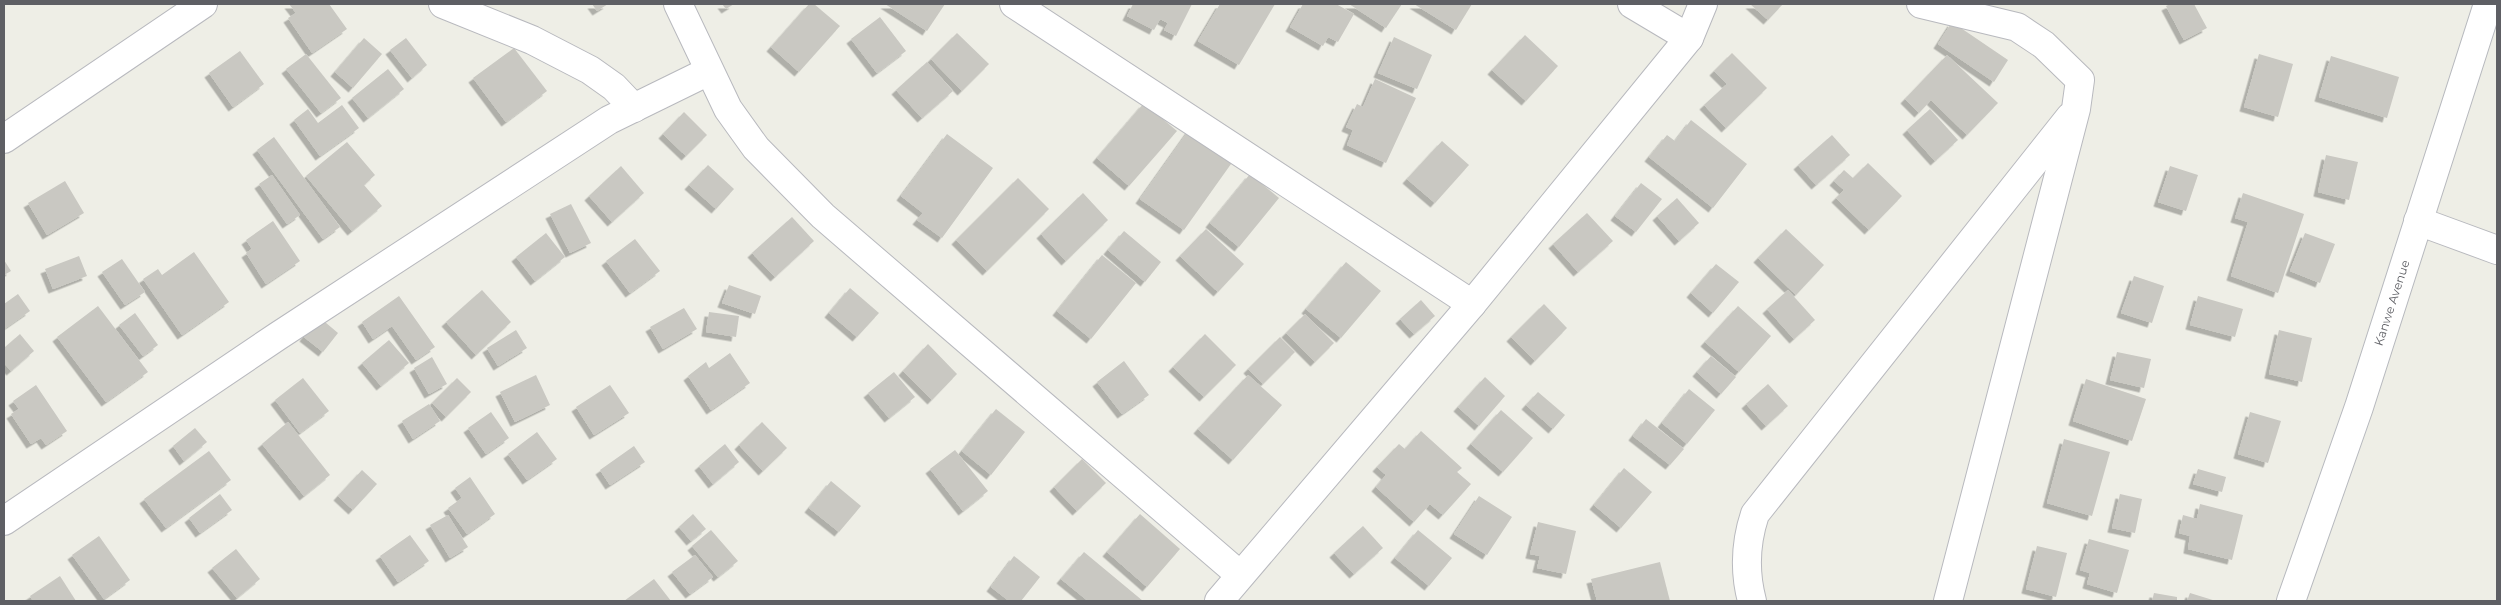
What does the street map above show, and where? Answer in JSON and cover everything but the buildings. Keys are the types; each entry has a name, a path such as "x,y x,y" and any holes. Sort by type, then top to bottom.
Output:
{"street":[{"path":"4,139 203,4"},
{"path":"443,4 532,40 590,70 614,87 634,108"},
{"path":"1014,4 1472,304"},
{"path":"1632,4 1690,38"},
{"path":"1219,601 1472,304 1690,38 1703,4"},
{"path":"1921,4 2017,27 2044,45 2080,80 2076,109 1948,601"},
{"name":"Kanwe Avenue","path":"2291,601 2360,406 2488,4"},
{"path":"682,6 708,71 728,109 756,148 823,216 1240,575"},
{"path":"4,521 278,336 609,120 708,71"},
{"path":"1752,601 1746,581 1746,563 1748,536 1755,514 2076,109"},
{"path":"2418,221 2497,250"}]}
